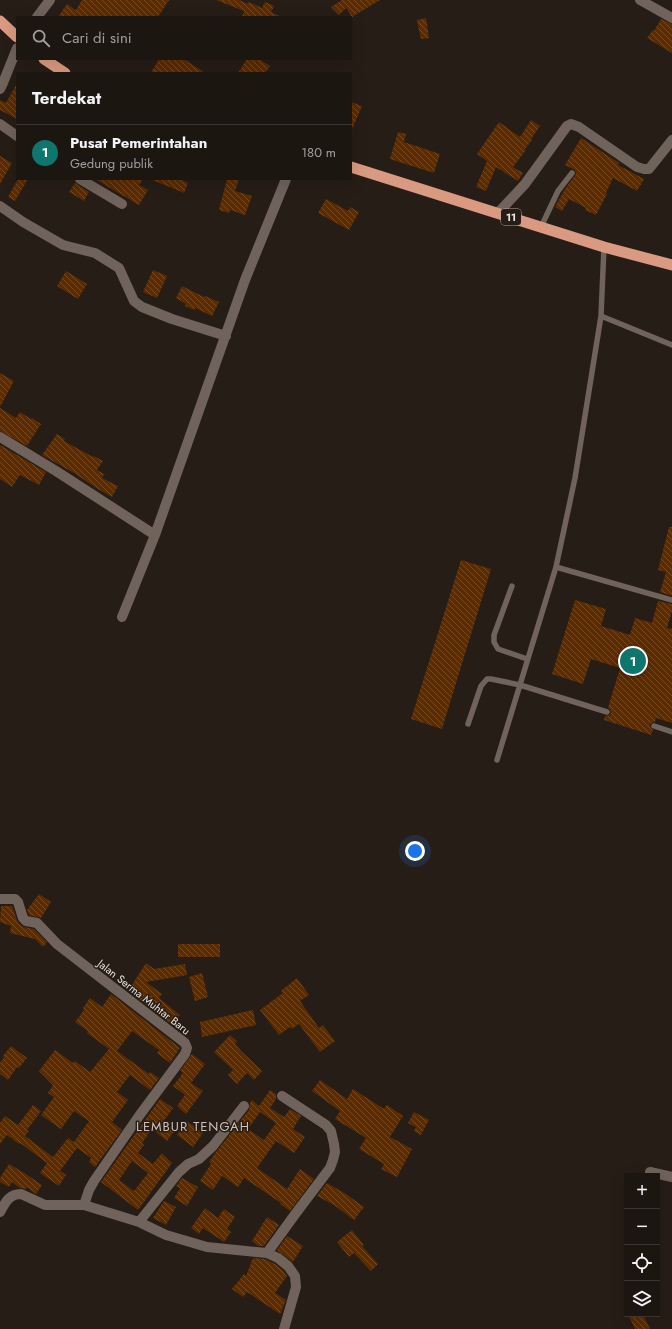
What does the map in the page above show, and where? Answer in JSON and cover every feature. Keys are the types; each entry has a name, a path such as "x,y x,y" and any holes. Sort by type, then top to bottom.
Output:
{"highway":[{"path":"0,21 16,36"},
{"path":"46,60 64,72"},
{"name":"11","path":"352,167 604,247 672,265"}],"street":[{"path":"38,16 50,0"},
{"path":"640,0 672,18"},
{"path":"0,89 16,51"},
{"path":"0,124 16,135"},
{"path":"498,214 525,184 567,126 571,124 579,127 638,167 644,169 649,169 672,140"},
{"path":"82,180 122,204"},
{"path":"122,617 155,535 245,280 286,180"},
{"path":"0,206 63,245 95,253 119,268 134,301 142,307 172,319 226,336"},
{"path":"0,437 155,535"},
{"name":"Jalan Serma Muhtar Baru","path":"0,899 15,899 18,902 23,918 26,921 37,923 57,944 185,1043 187,1048 185,1054 139,1116 94,1181 84,1204"},
{"path":"268,1253 330,1168 335,1152 331,1131 326,1125 282,1096"},
{"path":"139,1222 179,1172 188,1164 199,1159 213,1146 244,1106"},
{"path":"650,1172 672,1176"},
{"path":"0,1212 8,1199 16,1194 21,1194 44,1205 84,1204 139,1222 166,1235 207,1247 268,1253 278,1258 288,1266 295,1276 296,1287 284,1329"}],"lane":[{"path":"541,227 558,191 572,173"},
{"path":"498,760 556,567 575,478 601,316 604,247"},
{"path":"601,316 672,345"},
{"path":"556,567 672,600"},
{"path":"512,586 494,635 494,642 498,649 528,659"},
{"path":"468,724 481,686 487,679 520,685 607,712"},
{"path":"654,726 672,732"}],"building":[{"path":"82,0 169,0 159,16 59,16 67,4 76,10"},
{"path":"216,0 239,0 248,4 249,2 262,8 265,2 274,6 271,12 280,16 242,16 244,11"},
{"path":"342,0 380,0 352,17 346,8 339,15 331,7"},
{"path":"426,18 429,38 421,39 417,20"},
{"path":"661,19 672,24 672,53 647,38 653,30 654,31"},
{"path":"158,60 186,60 204,72 152,72"},
{"path":"246,60 261,60 270,66 266,72 239,72"},
{"path":"16,85 16,118 0,110 0,100 6,103"},
{"path":"352,102 362,106 352,130"},
{"path":"531,120 540,126 525,149 526,150 513,167 523,173 518,181 496,167 486,191 476,187 487,161 477,154 499,122 520,137"},
{"path":"398,132 406,134 404,142 440,154 434,173 390,159"},
{"path":"581,138 619,163 618,165 644,179 637,191 613,178 606,193 607,194 596,215 585,210 586,208 569,199 562,211 555,207 565,189 576,174 575,170 565,165"},
{"path":"0,156 12,163 0,184"},
{"path":"17,180 27,180 15,201 8,197"},
{"path":"97,180 142,180 139,185 148,190 139,205"},
{"path":"152,180 181,180 188,183 184,193"},
{"path":"227,180 239,180 235,191 252,196 245,215 230,210 229,213 219,210"},
{"path":"75,183 89,192 84,201 69,192"},
{"path":"326,199 348,211 350,207 359,212 349,230 318,213"},
{"path":"153,270 167,276 157,298 143,292"},
{"path":"66,271 87,284 78,299 57,286"},
{"path":"182,286 204,297 205,296 219,302 212,316 195,308 194,310 185,306 186,304 176,298"},
{"path":"0,373 14,381 0,407"},
{"path":"0,408 16,418 20,412 41,424 27,446 0,431"},
{"path":"57,434 65,439 64,441 103,461 97,470 104,474 102,478 118,486 112,497 42,455"},
{"path":"0,445 46,472 39,485 20,475 12,487 0,479"},
{"path":"669,527 672,527 672,596 660,592 666,572 658,570"},
{"path":"461,560 491,569 442,729 411,719"},
{"path":"575,600 606,609 601,626 630,635 635,618 652,623 658,601 672,604 672,611 667,628 672,629 672,723 656,718 655,722 650,725 653,730 651,735 604,720 605,716 610,715 611,713 610,709 608,708 620,668 591,659 583,684 552,674"},
{"path":"39,894 51,902 41,918 29,915 27,910"},
{"path":"1,906 12,906 18,923 24,927 34,929 47,942 43,947 35,939 10,933 11,926 0,922"},
{"path":"178,944 220,944 220,957 178,957"},
{"path":"146,963 154,969 185,964 187,975 146,982 162,994 159,998 180,1015 172,1025 128,991"},
{"path":"202,973 208,997 195,1001 189,977"},
{"path":"297,978 309,995 300,1001 319,1028 323,1025 335,1041 320,1052 299,1024 292,1029 290,1027 279,1035 260,1010 283,993 281,991"},
{"path":"111,994 180,1048 170,1063 157,1053 159,1050 132,1031 117,1051 149,1074 150,1072 159,1078 150,1090 130,1075 117,1092 128,1100 112,1122 122,1130 95,1167 89,1162 91,1158 77,1148 60,1171 66,1175 59,1186 40,1173 47,1163 20,1143 19,1144 7,1135 0,1144 0,1123 5,1116 18,1125 33,1105 41,1111 27,1130 29,1131 25,1136 53,1157 68,1138 74,1142 89,1121 74,1111 61,1129 41,1115 54,1097 48,1093 53,1085 39,1071 55,1050 73,1063 75,1061 90,1072 109,1049 75,1022 84,1010 83,1008 90,998 102,1007"},
{"path":"253,1010 256,1025 202,1037 200,1022"},
{"path":"230,1035 237,1041 235,1044 241,1051 262,1071 254,1080 247,1073 237,1084 228,1075 233,1070 214,1052"},
{"path":"11,1046 27,1058 19,1068 17,1067 8,1080 0,1074 0,1063 4,1057 3,1056"},
{"path":"192,1054 205,1064 191,1083 203,1091 186,1114 177,1106 185,1095 173,1086 183,1073 180,1071"},
{"path":"320,1080 347,1099 353,1089 384,1109 387,1105 403,1116 390,1137 412,1149 397,1177 381,1169 384,1164 359,1149 366,1138 335,1119 340,1111 312,1091"},
{"path":"270,1090 276,1094 276,1099 270,1108 284,1117 290,1109 301,1116 293,1129 305,1137 294,1153 276,1141 257,1168 287,1189 300,1169 314,1179 290,1211 280,1204 281,1203 244,1178 238,1187 222,1176 213,1190 200,1181 211,1164 209,1162 249,1110 252,1100 259,1106","holes":["260,1112 276,1123 264,1140 248,1129"]},
{"path":"160,1099 173,1108 163,1122 175,1130 167,1141 152,1129 142,1143 144,1145 138,1153 153,1164 162,1153 172,1163 138,1210 101,1182","holes":["132,1161 148,1173 134,1191 119,1180"]},
{"path":"414,1112 429,1120 421,1135 414,1131 416,1127 408,1123"},
{"path":"187,1121 203,1133 193,1147 177,1135"},
{"path":"9,1164 42,1185 36,1194 27,1187 26,1189 20,1188 12,1182 9,1187 0,1182 0,1178"},
{"path":"182,1178 198,1187 187,1206 174,1198 180,1188 176,1186"},
{"path":"327,1183 364,1207 354,1220 334,1205 317,1196"},
{"path":"164,1201 176,1207 166,1225 153,1218"},
{"path":"205,1208 218,1218 224,1209 235,1217 227,1229 231,1232 224,1242 203,1228 199,1234 191,1228"},
{"path":"267,1217 279,1225 264,1246 258,1246 252,1241"},
{"path":"352,1230 364,1245 362,1246 378,1264 371,1271 354,1253 349,1257 337,1242"},
{"path":"287,1236 303,1246 293,1262 277,1250"},
{"path":"253,1258 265,1259 275,1264 283,1270 287,1276 275,1293 286,1300 280,1314 247,1292 243,1297 232,1289 244,1274 246,1276"},
{"path":"629,1317 644,1317 650,1329 635,1329"}],"place":[{"name":"Pusat Pemerintahan","path":"633,661"}],"district":[{"name":"LEMBUR TENGAH","path":"193,1126"}]}
